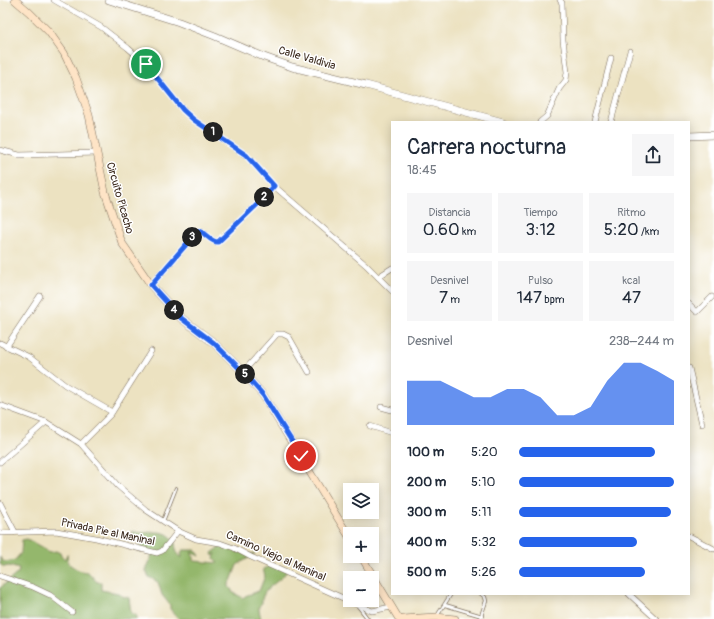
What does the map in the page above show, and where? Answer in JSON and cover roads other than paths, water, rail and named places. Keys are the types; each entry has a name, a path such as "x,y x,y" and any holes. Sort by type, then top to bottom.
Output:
{"main road":[{"name":"Circuito Picacho","path":"14,0 29,12 49,32 64,53 76,78 89,115 105,192 122,243 151,285 181,318 214,343 243,372 267,401 343,527"},
{"path":"365,563 391,607 400,619"},
{"path":"403,619 436,617 455,619"}],"street":[{"path":"54,0 101,27 128,48 146,64 183,110 194,120 246,155 274,186 366,265 391,290"},
{"name":"Calle Valdivia","path":"109,0 179,22 292,67 366,85 499,121"},
{"path":"541,121 547,116 559,89 566,80 567,72 561,2"},
{"path":"611,121 630,51"},
{"path":"595,121 611,58"},
{"path":"690,136 714,135"},
{"path":"0,150 19,155 97,153"},
{"path":"151,285 197,232 200,231 211,240 218,242 263,199 274,186"},
{"path":"378,277 391,269"},
{"path":"6,347 40,296"},
{"path":"690,305 697,312 712,297"},
{"path":"243,372 277,334 283,334 289,337 310,372"},
{"path":"0,343 29,358 65,385 112,412"},
{"path":"81,444 112,412 151,351"},
{"path":"690,372 702,424"},
{"name":"Camino Viejo al Maninal","path":"0,405 46,422 81,444 118,486 146,510 178,531 196,539 220,543 234,548 343,598"},
{"path":"381,407 391,410"},
{"path":"0,462 46,422"},
{"path":"370,426 391,433"},
{"path":"0,503 15,532"},
{"name":"Privada Pie al Maninal","path":"0,533 56,531 96,538 157,553 162,551 178,531"},
{"path":"690,537 714,549"},
{"path":"0,576 33,587 50,595 72,612"},
{"path":"630,595 656,619"},
{"name":"Camino Viejo al Maninal","path":"363,607 372,611 391,607"}],"lane":[{"path":"163,521 176,488"},
{"path":"436,617 450,595"},
{"path":"445,605 481,618 486,600 486,597 483,595"},
{"path":"358,607 368,619"}]}
